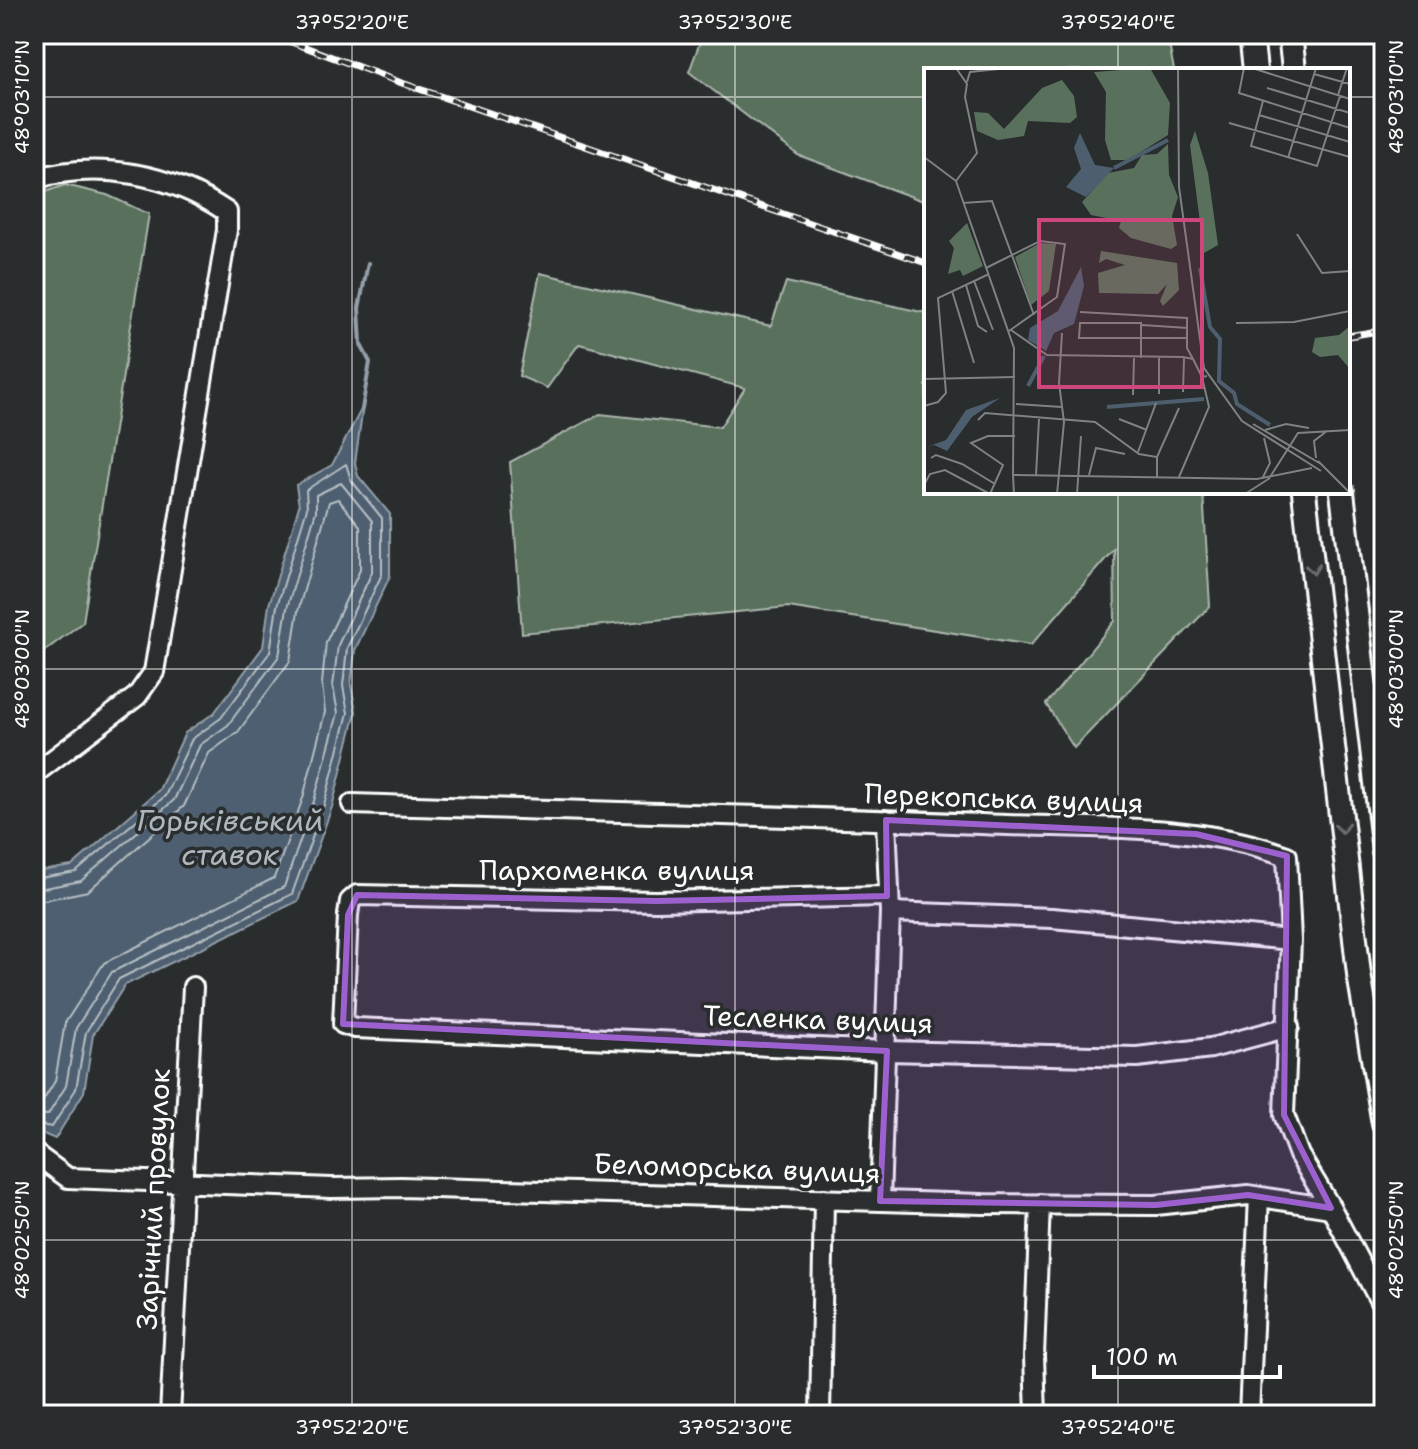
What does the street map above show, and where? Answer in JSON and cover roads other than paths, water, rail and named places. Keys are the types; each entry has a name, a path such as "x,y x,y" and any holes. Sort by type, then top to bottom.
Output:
{"main road":[{"path":"1251,34 1255,68"},
{"path":"1290,34 1294,68"},
{"path":"1304,494 1359,974 1384,1124"},
{"path":"1342,494 1384,851"}],"street":[{"path":"34,179 62,171 123,170 203,196 227,212 227,230 154,672 137,696 34,774"},
{"name":"Перекопська вулиця","path":"352,804 886,820 1196,834 1248,842 1287,856 1291,940 1284,1115 1299,1155 1331,1208"},
{"path":"880,1201 887,1051 886,820"},
{"name":"Пархоменка вулиця","path":"343,1024 350,901 357,895 888,904 1291,940"},
{"name":"Зарічний провулок","path":"170,1415 193,987"},
{"name":"Тесленка вулиця","path":"343,1024 355,1028 887,1051 1137,1057 1211,1048 1289,1027"},
{"name":"Беломорська вулиця","path":"34,1153 68,1178 1040,1204 1156,1205 1259,1197 1331,1208"},
{"path":"1249,1415 1259,1197"},
{"path":"820,1415 824,1199"},
{"path":"1036,1415 1034,1356 1040,1204"},
{"path":"1331,1208 1384,1309"}],"water":[{"name":"Горьківський ставок","path":"363,406 355,463 358,476 390,514 390,576 355,650 351,685 356,712 332,807 298,901 125,985 93,1035 84,1092 55,1139 34,1130 34,872 72,866 159,790 185,733 214,713 263,647 269,605 299,506 296,485 332,465"}],"waterway":[{"path":"362,409 370,362 361,345 359,308 368,263"},
{"path":"34,1195 44,1177"}],"railway":[{"path":"270,34 399,82 924,262"},
{"path":"1350,336 1384,330"}]}
